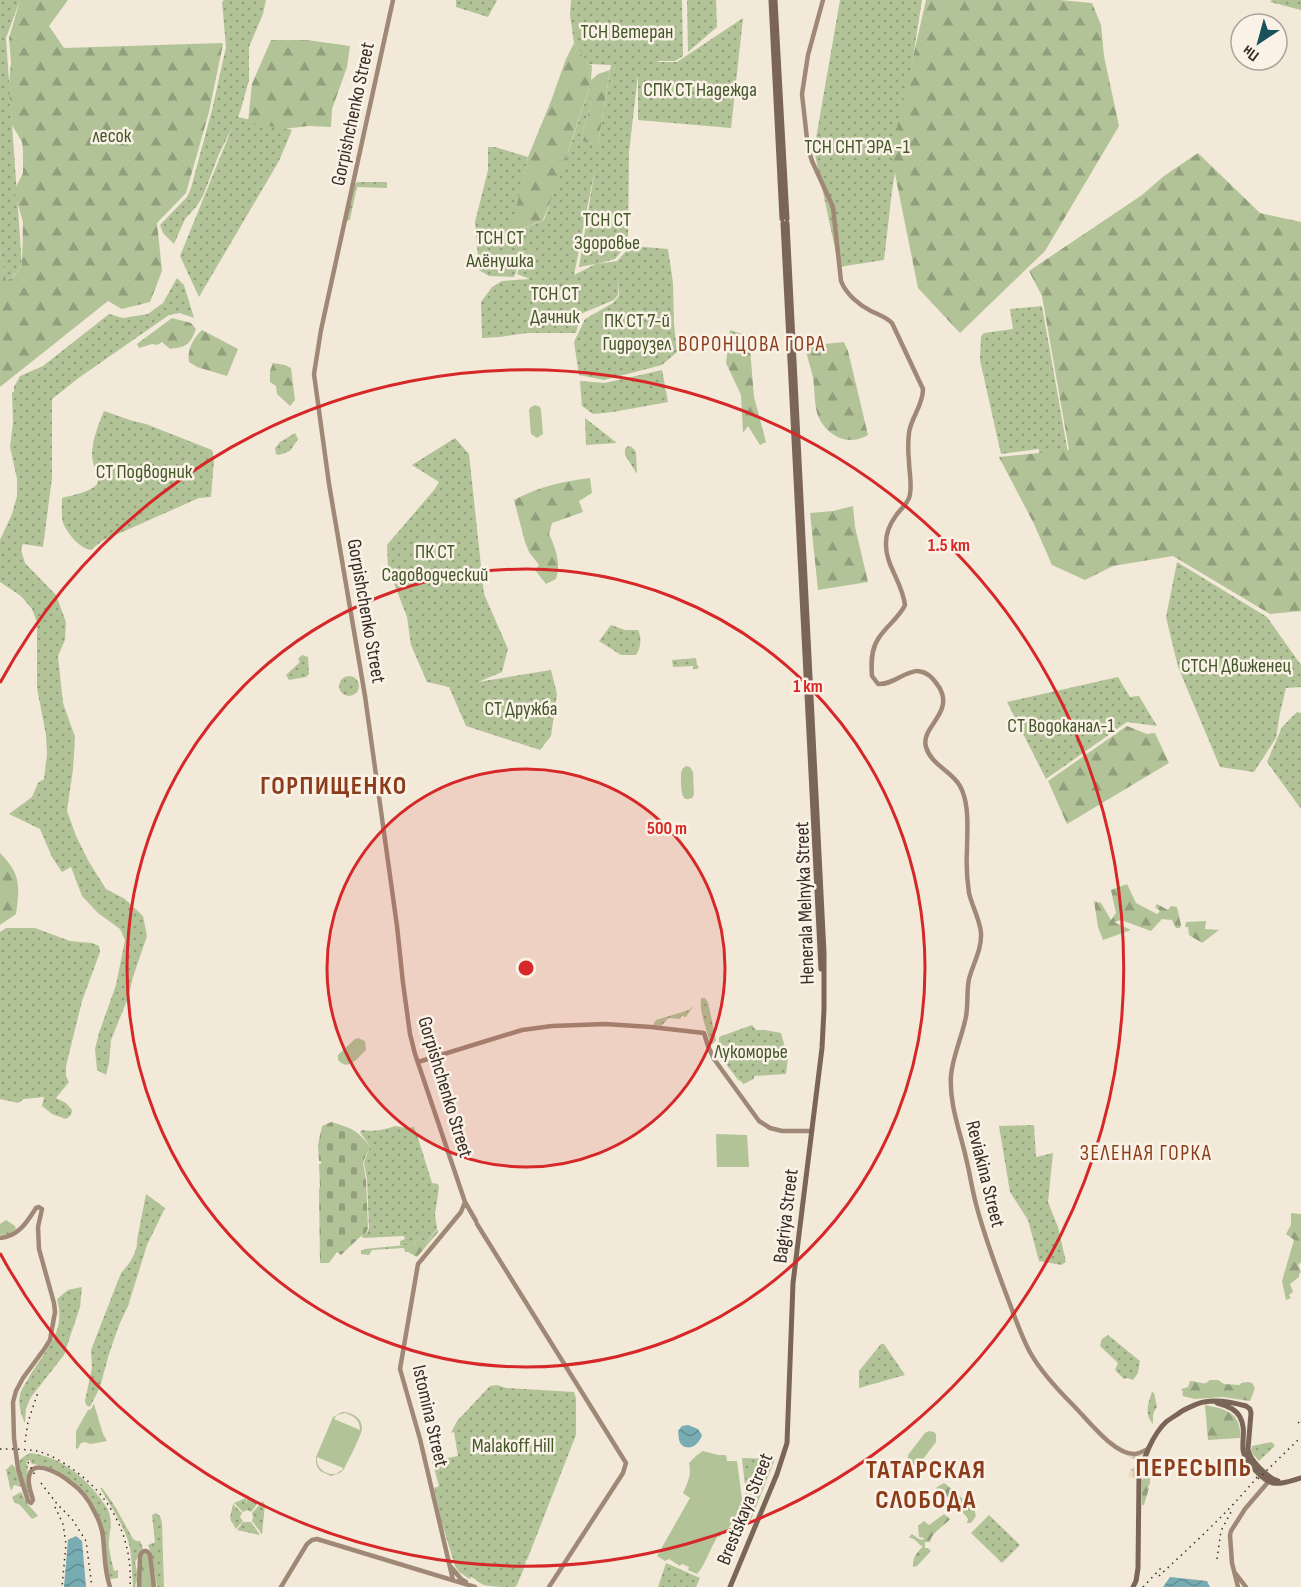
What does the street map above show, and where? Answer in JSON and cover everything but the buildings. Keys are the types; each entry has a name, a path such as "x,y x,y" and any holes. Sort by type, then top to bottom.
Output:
{"main road":[{"name":"Gorpishchenko Street","path":"393,0 321,330 314,374 329,484 366,703 410,1034 418,1062 465,1202 626,1463 623,1473 549,1587"},
{"name":"Henerala Melnyka Street","path":"773,0 815,824 824,953 824,994"},
{"name":"Reviakina Street","path":"823,0 808,55 802,94 808,148 833,207 841,281 843,287 855,300 888,318 892,323 923,389 923,397 911,422 909,433 911,487 909,498 894,517 886,535 888,560 901,585 905,605 879,638 873,650 871,664 872,676 878,684 886,684 908,672 920,671 931,677 940,688 943,698 942,708 938,720 925,737 926,746 931,756 960,784 965,798 969,893 981,934 978,953 969,980 966,1020 953,1058 951,1078 954,1111 976,1204 994,1264 1032,1355 1054,1384 1098,1431 1122,1450 1133,1454"},
{"name":"Bagriya Street","path":"787,1443 793,1283 822,1048 824,994"},
{"path":"418,1062 522,1030 552,1026 605,1024 704,1033 714,1059 759,1120 770,1128 782,1131 812,1131"},
{"name":"Istomina Street","path":"453,1580 420,1438 400,1369 418,1264 462,1211 465,1202"},
{"path":"0,1238 10,1237 24,1225 36,1208 42,1209 38,1227 39,1249 55,1312 50,1340 16,1391 13,1410 18,1469 29,1502 33,1500 29,1474 38,1467 70,1481 86,1499 93,1509 103,1534 106,1574 110,1587"},
{"path":"462,1211 471,1212"},
{"path":"1212,1401 1229,1407 1246,1419 1251,1415"},
{"path":"1133,1587 1138,1568 1138,1486 1141,1465 1158,1432 1168,1420 1198,1403 1231,1402 1246,1406 1250,1409 1251,1415 1243,1448 1247,1461 1262,1476 1270,1480 1283,1483 1301,1478"},
{"path":"1246,1406 1238,1411 1247,1433 1249,1454 1270,1480"},
{"name":"Brestskaya Street","path":"730,1587 777,1474 787,1443"},
{"path":"1133,1454 1149,1448"},
{"path":"1133,1454 1141,1465"},
{"path":"1261,1490 1262,1476"},
{"path":"1238,1587 1234,1572 1231,1531 1245,1509 1270,1480"},
{"path":"281,1587 307,1544 317,1539 475,1587"},
{"path":"139,1587 140,1556 141,1552 145,1551 150,1554 154,1587"},
{"path":"438,1575 442,1575 450,1565 461,1579 475,1587"},
{"path":"1234,1572 1246,1587"}],"green space":[{"path":"0,0 20,0 6,38 22,266 6,284 0,250"},
{"name":"лесок","path":"20,0 68,0 49,26 64,48 223,44 209,112 186,193 157,223 162,271 150,302 122,309 108,301 0,387 0,250 6,281 12,278 22,266 23,222 14,191 23,173 23,151 22,142 12,125 9,84 11,62 9,38"},
{"path":"224,0 266,0 263,14 249,47 249,80 238,117 292,130 279,161 199,297 180,256 232,128 203,196 185,219 174,244 163,233 160,225 187,197 191,188 226,47 222,2"},
{"path":"456,0 497,0 488,17 456,7"},
{"path":"571,0 682,0 683,56 675,61 657,62 677,62 743,18 731,128 638,120 638,75 629,152 628,243 615,259 597,264 617,261 631,246 668,249 673,283 677,352 662,365 604,380 579,375 574,342 585,319 613,303 619,296 618,280 618,295 614,300 583,313 576,333 527,333 482,338 481,302 492,287 502,281 530,279 517,274 526,247 514,277 489,276 479,270 475,222 488,170 488,147 528,157 512,230 514,232 544,220 591,81 590,109 582,132 583,141 598,144 611,65 588,64 574,43 570,15","holes":["595,169 579,267 596,264 574,275"]},
{"path":"687,0 716,0 717,27 688,52"},
{"name":"ТСН СНТ ЭРА -1","path":"840,0 922,0 892,191 884,260 839,267 814,150"},
{"path":"926,0 1060,0 1092,3 1101,25 1104,56 1119,126 1045,251 960,333 918,288 891,154"},
{"path":"1272,0 1301,0 1301,10 1270,2"},
{"path":"271,40 307,40 350,46 347,67 332,109 331,127 308,126 284,129 248,122 252,84"},
{"path":"574,43 588,64 592,65 591,80 598,74 610,70 598,144 583,141 582,132 590,109 590,84 558,183 543,220 514,232 511,230 528,157"},
{"path":"1198,153 1260,213 1301,222 1301,611 1270,614 1173,556 1113,566 1085,580 1052,565 1034,524 999,457 1069,450 1042,296 1029,271 1142,195 1164,176"},
{"path":"386,182 387,188 357,187 348,221 346,220 354,184"},
{"path":"177,278 184,285 194,318 180,313 169,315 52,399 52,478 43,547 23,544 21,550 25,563 56,595 66,622 65,640 58,656 63,703 75,737 67,811 89,862 106,889 125,899 143,916 147,936 128,998 111,1040 106,1075 97,1070 95,1049 116,985 125,940 120,929 98,913 82,896 71,867 62,872 52,857 40,829 9,814 32,797 38,783 44,779 47,754 46,735 37,688 37,622 32,609 21,596 0,582 0,540 12,514 17,496 17,479 10,447 13,423 12,392 20,376 43,366 109,314 123,318 148,314 163,303"},
{"path":"1042,306 1068,453 1039,456 1039,449 1001,454 980,360 981,336 984,333 1013,329 1010,309"},
{"path":"172,318 191,323 196,329 187,344 170,349 162,342 139,348 137,344"},
{"path":"202,330 238,349 227,376 197,367 189,362 191,344"},
{"path":"730,330 749,336 754,397 766,442 760,445 748,426 743,433 741,395 726,363"},
{"path":"844,342 868,435 853,440 839,438 833,434 818,416 813,378 805,346"},
{"path":"273,363 291,368 295,400 290,406 277,394 276,386 270,382"},
{"path":"662,370 668,402 593,414 582,406 580,381 605,383"},
{"path":"535,405 541,410 543,434 537,438 531,434 529,410"},
{"name":"СТ Подводник","path":"104,411 146,424 212,450 214,460 211,497 199,498 102,541 91,550 78,543 65,527 62,517 62,498 86,491 97,484 98,478 92,459 92,450"},
{"path":"585,418 617,443 586,445"},
{"path":"295,433 298,439 290,451 276,454 275,448 280,442"},
{"name":"ПК СТ Садоводческий","path":"455,438 469,454 484,594 508,649 502,672 478,682 551,670 557,694 551,736 540,750 466,726 449,687 427,682 411,645 407,617 388,568 387,545 439,482 412,465"},
{"path":"628,446 636,452 637,474 625,455 625,449"},
{"path":"590,478 592,493 579,501 583,512 552,523 549,534 556,551 558,567 556,579 546,584 535,570 539,565 525,542 514,500 551,485"},
{"path":"853,506 855,527 868,582 818,590 810,513"},
{"name":"СТСН Движенец","path":"1177,562 1267,617 1301,665 1301,687 1286,688 1276,738 1254,772 1220,767 1178,667 1166,617"},
{"path":"611,625 625,630 638,630 640,642 636,655 621,655 599,641"},
{"path":"302,655 308,657 309,674 306,677 289,680 286,675 300,662 298,659"},
{"path":"696,658 699,667 697,669 693,669 693,666 673,667 672,660"},
{"path":"349,676 356,679 359,686 356,693 349,696 342,693 339,686 342,679"},
{"name":"СТ Водоканал-1","path":"1118,677 1130,697 1139,696 1157,726 1127,722 1046,779 1007,702"},
{"path":"1297,712 1301,713 1301,809 1267,762 1282,727"},
{"path":"1127,726 1147,734 1155,733 1169,763 1067,824 1048,781"},
{"path":"686,766 690,767 693,772 694,795 687,799 682,794 681,783 681,772"},
{"path":"0,853 15,874 18,896 16,914 0,925"},
{"path":"1127,884 1136,903 1157,914 1160,911 1155,907 1157,904 1168,910 1171,906 1177,907 1180,928 1176,928 1172,920 1162,919 1151,931 1121,920 1114,922 1131,930 1103,940 1098,927 1094,901 1101,903 1111,920 1116,913 1111,890"},
{"path":"1206,921 1205,929 1219,930 1202,943 1189,935 1188,927 1185,927 1186,922"},
{"path":"6,928 35,928 70,941 99,946 100,952 82,1001 66,1066 66,1076 69,1082 56,1098 66,1103 72,1110 71,1115 66,1119 52,1114 42,1106 44,1097 24,1099 18,1103 0,1099 0,932"},
{"path":"701,998 705,998 708,1002 716,1040 713,1044 710,1043 703,1019"},
{"path":"694,1005 686,1017 669,1018 661,1026 653,1025 656,1020 689,1010"},
{"name":"Лукоморье","path":"752,1025 756,1030 781,1033 788,1058 786,1074 754,1076 754,1079 743,1084 723,1060 724,1055 719,1044 719,1037"},
{"path":"358,1038 365,1041 366,1050 349,1064 346,1065 338,1060 338,1055"},
{"path":"331,1122 353,1130 370,1146 363,1162 368,1228 366,1233 341,1255 337,1252 329,1263 320,1263 319,1164 321,1161 319,1161 318,1145 322,1126"},
{"path":"1034,1125 1036,1157 1053,1153 1048,1202 1058,1227 1066,1262 1061,1265 1039,1261 1028,1220 1010,1192 999,1126"},
{"path":"395,1126 414,1127 432,1183 438,1184 439,1188 435,1214 437,1229 426,1243 419,1239 414,1246 400,1245 400,1241 405,1239 404,1236 364,1238 361,1236 367,1233 369,1228 364,1162 370,1146 360,1132"},
{"path":"716,1134 747,1135 749,1167 717,1167"},
{"path":"146,1194 165,1208 147,1245 128,1306 109,1354 100,1387 90,1407 85,1401 92,1368 91,1350 121,1273 134,1254"},
{"path":"1291,1213 1301,1214 1301,1262 1298,1265 1301,1272 1299,1277 1290,1284 1293,1292 1289,1295 1291,1298 1286,1300 1282,1281 1294,1240 1286,1234 1291,1225"},
{"path":"6,1220 16,1229 10,1234 0,1235 0,1224"},
{"path":"438,1229 438,1232 417,1257 405,1252 404,1248 372,1250 369,1255 361,1254 361,1250 364,1249 414,1246 419,1239 426,1243"},
{"path":"82,1287 80,1307 64,1355 31,1397 26,1408 25,1423 20,1409 20,1395 56,1332 59,1322 57,1299 68,1290"},
{"path":"1108,1335 1140,1361 1138,1373 1133,1380 1124,1379 1115,1370 1118,1363 1100,1346 1102,1339"},
{"path":"881,1344 884,1344 905,1375 859,1388 859,1371"},
{"path":"1210,1380 1240,1385 1248,1382 1252,1383 1255,1388 1250,1401 1222,1397 1195,1399 1183,1396 1181,1389 1188,1387 1190,1381 1206,1383"},
{"name":"Malakoff Hill","path":"497,1385 506,1388 574,1392 576,1398 576,1435 515,1587 484,1585 459,1572 455,1566 441,1520 434,1488 439,1486 432,1461 458,1456 454,1432 451,1433 457,1421 490,1386"},
{"path":"1152,1392 1157,1407 1153,1424 1148,1417 1148,1405"},
{"path":"94,1404 107,1441 91,1444 84,1442 77,1449 76,1431"},
{"path":"1205,1405 1220,1408 1231,1414 1238,1423 1240,1438 1208,1440"},
{"path":"342,1412 353,1414 361,1422 362,1429 344,1469 340,1473 331,1476 320,1471 317,1466 316,1457 333,1417","holes":["345,1413 356,1419 360,1430 334,1419 337,1415","317,1457 343,1468 343,1469 336,1474 325,1472 318,1464"]},
{"path":"929,1431 936,1434 936,1442 920,1463 913,1465 908,1462 908,1455"},
{"path":"1272,1442 1275,1446 1259,1461 1251,1452 1252,1446"},
{"path":"703,1451 726,1455 727,1461 737,1461 743,1506 725,1534 718,1536 697,1574 688,1570 689,1567 682,1564 680,1566 669,1559 665,1561 657,1556 690,1498 683,1493 689,1475 689,1463"},
{"path":"30,1453 51,1458 70,1468 94,1490 106,1507 111,1520 110,1553 114,1571 118,1570 118,1578 110,1579 112,1587 106,1574 104,1534 94,1509 78,1488 44,1466 32,1464 30,1460 26,1462 28,1467 26,1480 30,1500 18,1465 21,1459"},
{"path":"742,1458 775,1459 750,1522 743,1520 747,1505"},
{"path":"12,1464 22,1487 14,1485 11,1491 6,1470"},
{"path":"1150,1477 1149,1488 1144,1505 1142,1505 1142,1480"},
{"path":"944,1483 975,1511 976,1516 971,1523 967,1523 966,1516 947,1497 941,1493 934,1493 937,1487"},
{"path":"100,1488 111,1500 133,1539 140,1541 143,1548 135,1562 138,1576 135,1587 133,1587 128,1540"},
{"path":"21,1492 38,1516 32,1519 20,1505 14,1502 12,1497"},
{"path":"246,1498 246,1504 247,1498 258,1503 251,1512 247,1510 243,1512 234,1503"},
{"path":"263,1501 265,1505 262,1534 252,1521 252,1513"},
{"path":"233,1504 242,1513 240,1517 243,1521 236,1529 230,1519"},
{"path":"156,1513 160,1516 162,1523 164,1587 157,1587 148,1545 155,1542 152,1515"},
{"path":"944,1514 950,1519 935,1533 930,1542 925,1542 925,1548 931,1551 917,1566 913,1567 914,1558 923,1546 909,1538 910,1536 912,1534 923,1540 924,1538 919,1537 918,1526 924,1521 929,1525"},
{"path":"989,1515 1020,1545 1002,1563 971,1533"},
{"path":"243,1522 251,1522 260,1535 237,1530"},
{"path":"148,1552 154,1587 139,1587 140,1556"},
{"path":"666,1563 700,1578 696,1587 658,1587"}],"shaded area":[{"path":"1146,1451 1149,1455 1148,1472 1142,1477 1128,1477 1131,1469 1137,1466 1136,1460 1127,1456 1128,1454"}],"water":[{"path":"688,1425 698,1429 702,1435 697,1444 688,1448 681,1444 678,1431 682,1426"},
{"path":"76,1536 82,1541 86,1587 64,1587 68,1540"},
{"path":"1170,1577 1207,1581 1210,1587 1163,1587"}],"railway":[{"path":"25,1442 28,1422 38,1392"},
{"path":"1258,1479 1301,1437"},
{"path":"0,1449 28,1450 46,1454 71,1468 98,1491 117,1519 123,1535 128,1552 130,1587"},
{"path":"28,1462 36,1477"},
{"path":"1159,1576 1223,1515 1258,1476"},
{"path":"41,1483 72,1519 86,1541 92,1587"},
{"path":"55,1507 63,1524 66,1544 62,1587"},
{"path":"1217,1559 1221,1531 1231,1512"},
{"path":"1143,1587 1162,1567"}],"district":[{"name":"ВОРОНЦОВА ГОРА","path":"752,344"},
{"name":"ГОРПИЩЕНКО","path":"334,786"},
{"name":"ЗЕЛЕНАЯ ГОРКА","path":"1146,1153"},
{"name":"ПЕРЕСЫПЬ","path":"1194,1468"},
{"name":"ТАТАРСКАЯ СЛОБОДА","path":"926,1485"}],"park label":[{"name":"ТСН Ветеран","path":"627,32"},
{"name":"СПК СТ Надежда","path":"700,90"},
{"name":"ТСН СТ Здоровье","path":"607,232"},
{"name":"ТСН СТ Алёнушка","path":"500,250"},
{"name":"ТСН СТ Дачник","path":"555,306"},
{"name":"ПК СТ 7-й Гидроузел","path":"637,332"},
{"name":"СТ Дружба","path":"521,709"}]}
